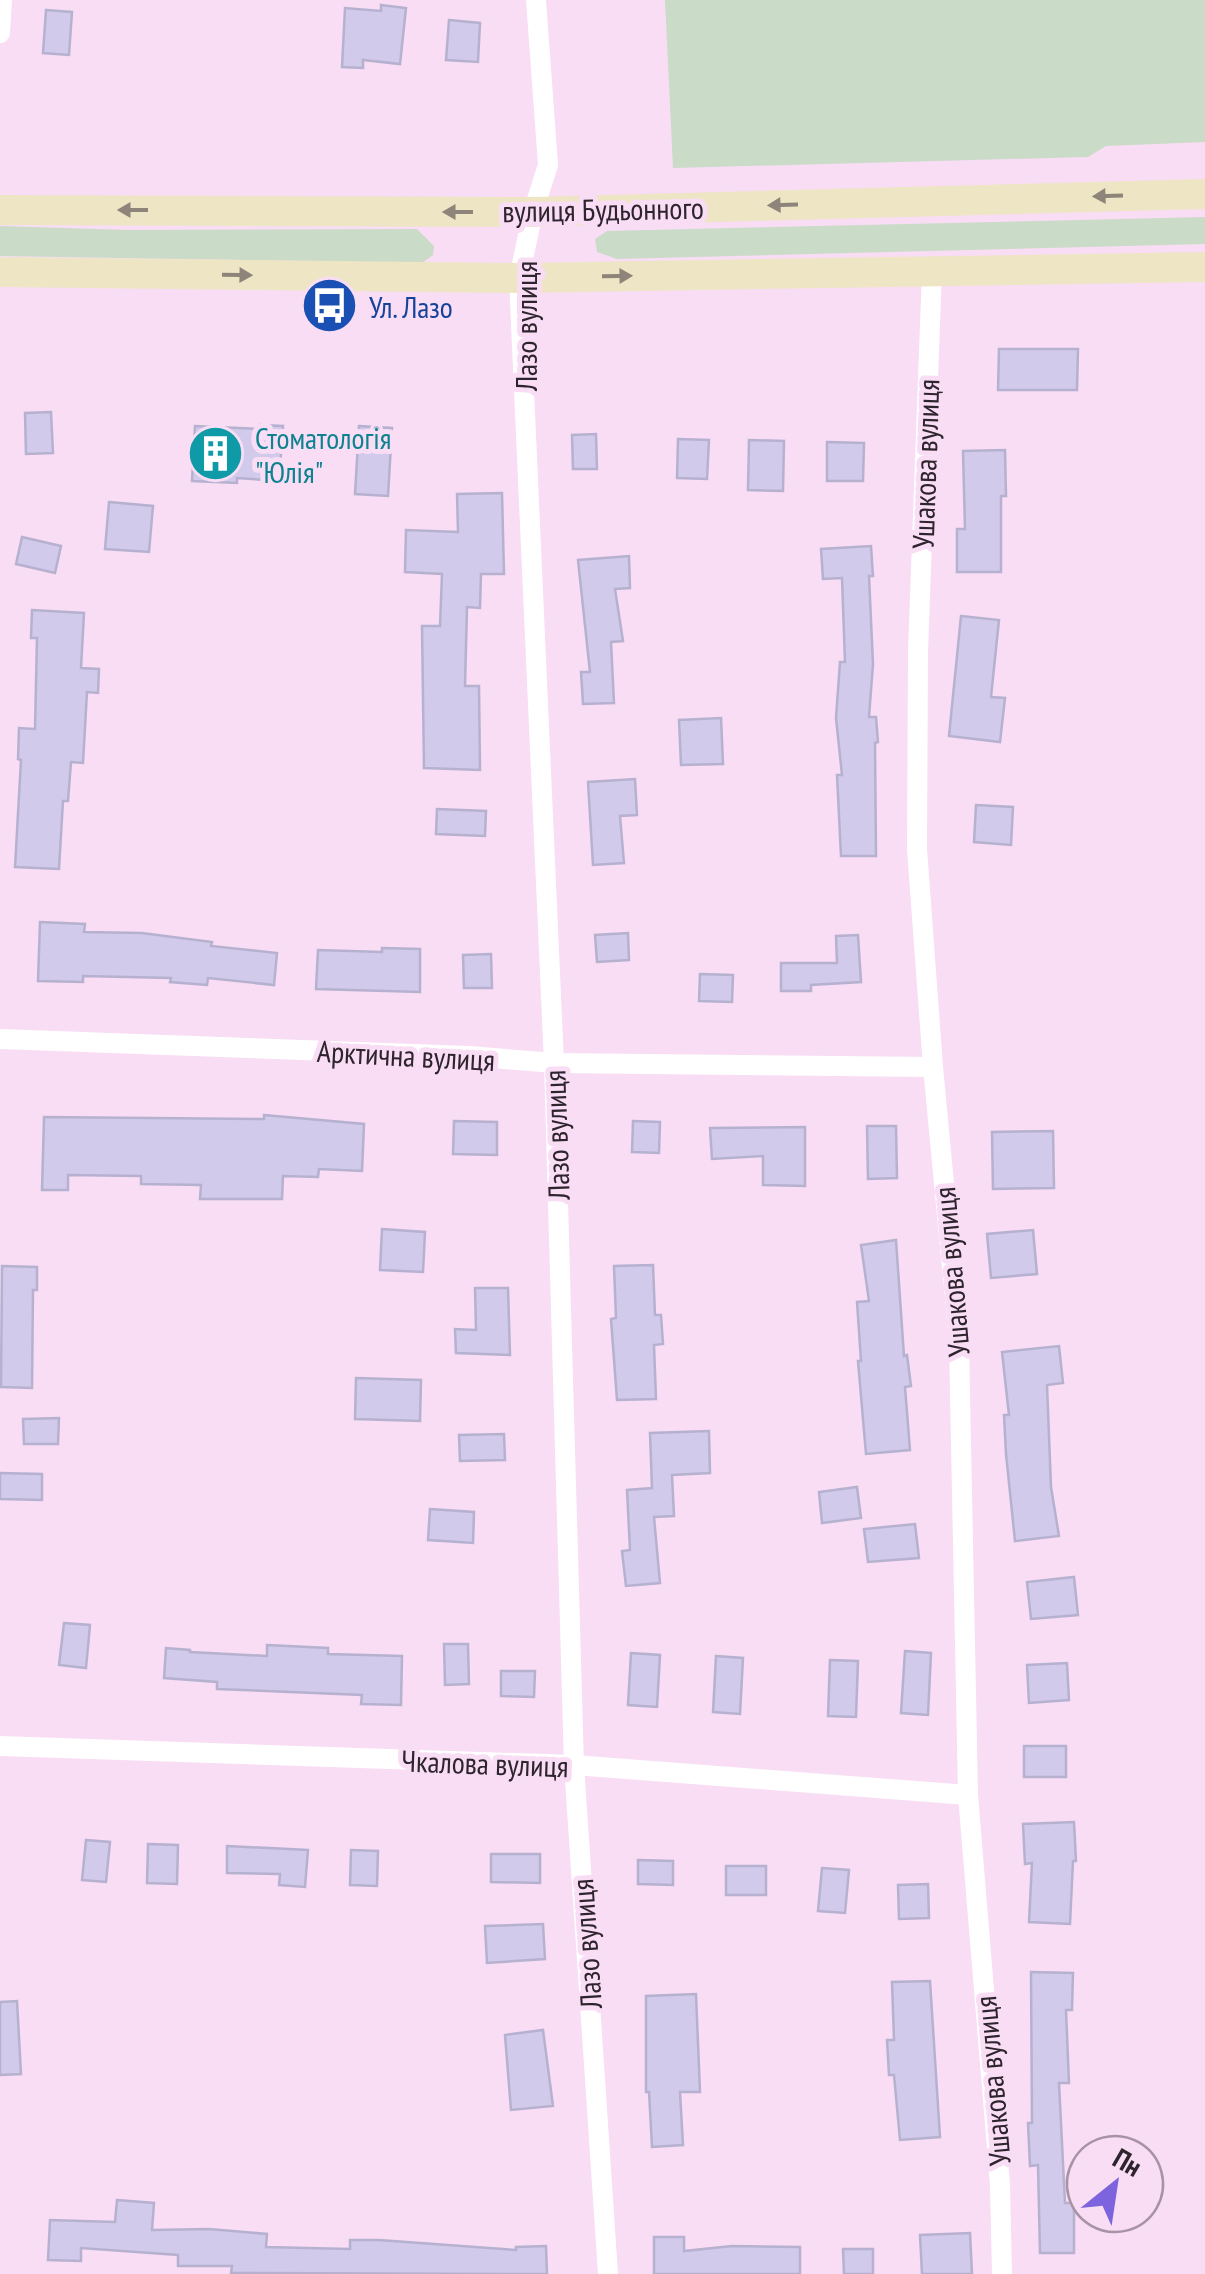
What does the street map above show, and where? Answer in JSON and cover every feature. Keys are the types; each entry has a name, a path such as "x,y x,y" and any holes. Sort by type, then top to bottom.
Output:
{"main road":[{"name":"вулиця Будьонного","path":"0,210 533,212 1205,194"},
{"path":"0,272 519,278 1205,267"}],"street":[{"path":"0,33 2,0"},
{"name":"Лазо вулиця","path":"536,0 548,165 519,278 554,1064 574,1766 608,2274"},
{"name":"Ушакова вулиця","path":"932,270 918,651 917,848 932,1067 959,1342 968,1795 1000,2184 1002,2274"},
{"name":"Арктична вулиця","path":"0,1039 468,1056 554,1064 932,1067"},
{"name":"Чкалова вулиця","path":"0,1746 574,1766 968,1795"}],"green space":[{"path":"665,0 1205,0 1205,142 1106,146 1088,157 673,168"},
{"path":"1205,217 1205,244 617,259 597,252 595,239 607,231"},
{"path":"0,226 128,230 417,229 434,246 433,255 422,263 0,256"}],"building":[{"path":"381,5 406,8 400,64 363,60 363,68 342,67 345,8 381,11"},
{"path":"46,10 72,12 69,55 43,53"},
{"path":"449,20 480,23 478,62 446,60"},
{"path":"999,349 1078,349 1077,390 998,390"},
{"path":"51,412 53,453 26,454 25,413"},
{"path":"260,425 283,426 279,481 192,481 195,426 260,429"},
{"path":"359,426 392,428 388,496 355,494"},
{"path":"596,434 597,469 573,469 572,435"},
{"path":"678,439 709,440 707,479 677,478"},
{"path":"749,440 784,441 783,491 748,490"},
{"path":"827,442 864,443 863,481 827,481"},
{"path":"1005,450 1001,572 957,572 957,529 965,529 963,451"},
{"path":"502,493 504,574 481,574 480,608 467,607 465,686 479,686 480,770 424,768 422,626 440,626 442,574 405,572 406,530 458,532 457,494"},
{"path":"109,502 153,506 149,552 105,549"},
{"path":"22,537 61,546 55,573 16,564"},
{"path":"871,546 873,664 869,717 876,717 878,742 876,856 841,856 837,775 842,775 836,718 840,662 845,662 842,578 823,579 821,549"},
{"path":"629,556 630,588 615,589 623,641 611,642 614,703 583,704 581,672 590,672 578,560"},
{"path":"32,610 84,613 81,668 99,669 98,693 87,692 83,763 71,762 68,801 63,801 59,869 15,867 19,728 35,729 37,638 31,638"},
{"path":"961,616 999,620 991,697 1005,698 1000,742 949,736"},
{"path":"721,718 723,764 681,765 679,720"},
{"path":"635,779 637,815 620,816 624,863 593,865 588,782"},
{"path":"976,805 1013,807 1011,845 974,842"},
{"path":"437,809 486,811 485,836 436,834"},
{"path":"40,922 85,924 84,932 142,933 277,953 274,985 208,978 207,985 170,982 171,978 83,976 83,982 38,981"},
{"path":"628,933 629,960 597,962 595,935"},
{"path":"858,935 861,982 811,985 811,991 781,991 781,963 837,963 836,936"},
{"path":"382,948 420,949 420,992 316,989 318,950 382,952"},
{"path":"491,954 492,988 464,988 463,955"},
{"path":"700,974 733,975 732,1002 699,1001"},
{"path":"264,1115 364,1124 362,1171 319,1169 318,1177 283,1176 282,1199 200,1199 201,1185 141,1184 141,1176 68,1175 68,1190 42,1190 44,1117 264,1119"},
{"path":"454,1121 497,1122 497,1155 453,1154"},
{"path":"633,1121 660,1122 659,1153 632,1152"},
{"path":"867,1126 896,1126 897,1178 868,1179"},
{"path":"805,1127 805,1186 763,1185 763,1156 712,1159 710,1128"},
{"path":"1053,1131 1054,1188 993,1189 992,1132"},
{"path":"382,1229 425,1232 423,1272 380,1270"},
{"path":"1033,1230 1037,1274 991,1278 987,1234"},
{"path":"896,1240 904,1356 907,1355 911,1386 905,1387 910,1450 866,1454 857,1302 869,1301 861,1245"},
{"path":"653,1265 655,1315 661,1315 663,1344 654,1345 656,1399 617,1400 611,1319 616,1318 614,1266"},
{"path":"2,1266 37,1267 37,1290 33,1290 32,1388 1,1387"},
{"path":"475,1288 508,1288 510,1355 456,1353 455,1329 476,1330"},
{"path":"1059,1346 1063,1383 1047,1385 1051,1487 1059,1536 1015,1541 1006,1454 1004,1415 1009,1415 1002,1352"},
{"path":"356,1378 421,1380 420,1421 355,1419"},
{"path":"59,1418 58,1444 24,1444 23,1419"},
{"path":"709,1431 710,1473 672,1475 674,1516 654,1517 660,1583 626,1586 622,1551 630,1550 627,1490 652,1488 650,1433"},
{"path":"504,1434 505,1460 460,1461 459,1435"},
{"path":"0,1473 42,1474 42,1500 0,1499"},
{"path":"857,1487 861,1518 822,1523 819,1492"},
{"path":"430,1509 474,1512 473,1543 428,1540"},
{"path":"915,1524 919,1558 868,1562 864,1529"},
{"path":"1074,1577 1078,1615 1031,1619 1027,1582"},
{"path":"64,1623 90,1625 86,1668 59,1665"},
{"path":"444,1644 468,1644 469,1684 445,1685"},
{"path":"267,1645 328,1648 328,1654 402,1656 401,1705 361,1704 362,1695 217,1689 217,1682 164,1678 166,1648 267,1656"},
{"path":"905,1651 931,1653 928,1715 901,1713"},
{"path":"631,1653 660,1655 657,1707 628,1705"},
{"path":"716,1656 743,1658 740,1714 713,1712"},
{"path":"830,1660 858,1661 856,1717 828,1716"},
{"path":"1067,1663 1069,1700 1029,1703 1027,1665"},
{"path":"501,1671 535,1671 534,1697 501,1696"},
{"path":"1024,1746 1066,1746 1066,1777 1024,1777"},
{"path":"1074,1822 1076,1861 1070,1924 1029,1922 1032,1863 1025,1864 1023,1824"},
{"path":"86,1840 110,1842 106,1882 82,1880"},
{"path":"148,1844 178,1845 177,1884 147,1883"},
{"path":"227,1846 308,1850 305,1887 279,1885 280,1874 227,1873"},
{"path":"351,1850 378,1851 377,1886 350,1885"},
{"path":"491,1854 540,1854 540,1883 491,1882"},
{"path":"638,1860 673,1861 673,1885 638,1884"},
{"path":"726,1866 766,1866 766,1895 726,1895"},
{"path":"822,1868 849,1870 845,1913 818,1911"},
{"path":"928,1884 929,1918 899,1919 898,1885"},
{"path":"543,1924 545,1959 487,1963 485,1926"},
{"path":"1031,1972 1073,1973 1072,2010 1066,2010 1069,2083 1059,2083 1065,2234 1074,2234 1074,2253 1040,2253 1038,2165 1030,2166 1028,2123 1032,2123"},
{"path":"930,1981 940,2137 900,2140 887,2040 894,2040 892,1982"},
{"path":"696,1994 700,2092 680,2092 683,2145 652,2147 646,2092 646,1996"},
{"path":"17,2001 21,2074 0,2075 0,2002"},
{"path":"543,2030 553,2106 511,2110 505,2035"},
{"path":"117,2200 154,2203 152,2230 267,2234 266,2247 350,2249 350,2240 516,2250 546,2246 547,2274 231,2273 232,2266 178,2266 178,2255 81,2248 81,2261 48,2260 50,2220 115,2222"},
{"path":"970,2233 972,2274 922,2274 920,2235"},
{"path":"654,2237 684,2237 684,2251 732,2246 800,2247 800,2274 654,2274"},
{"path":"843,2249 873,2249 873,2274 844,2274"}],"place":[{"name":"Ул. Лазо","path":"330,306"},
{"name":"Стоматологія \"Юлія\"","path":"216,454"}]}
